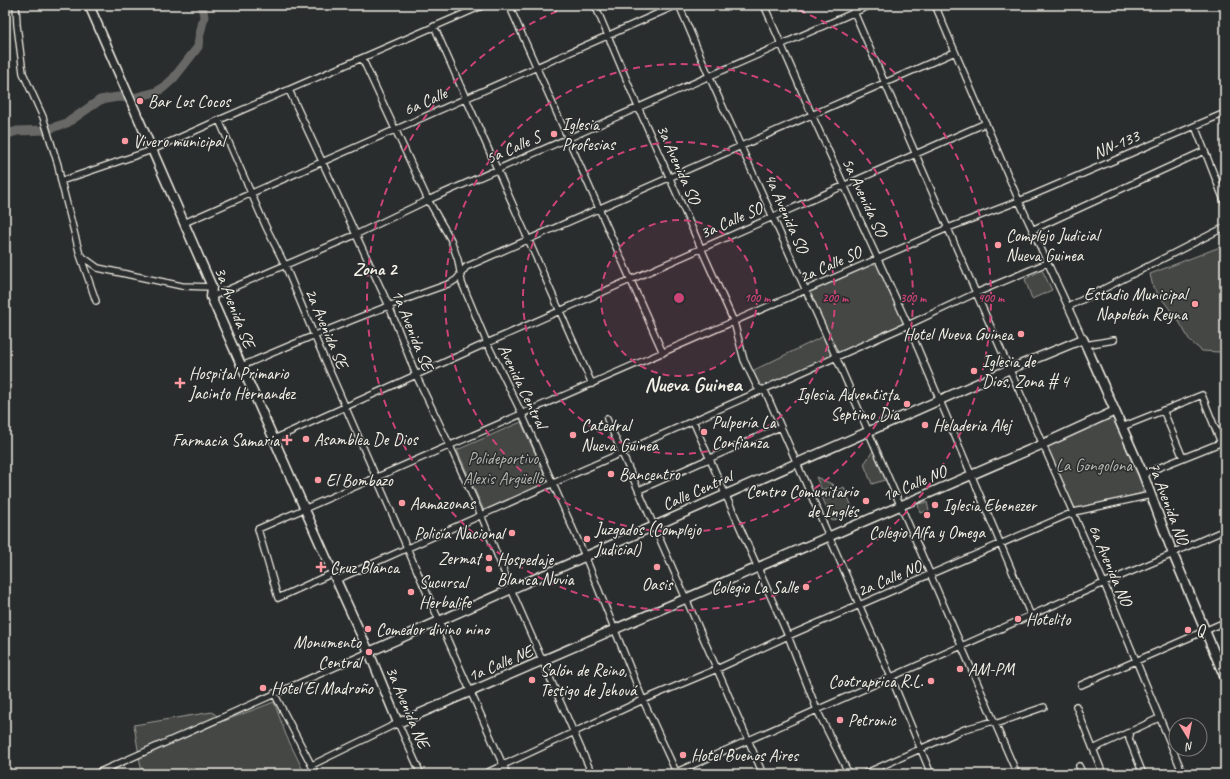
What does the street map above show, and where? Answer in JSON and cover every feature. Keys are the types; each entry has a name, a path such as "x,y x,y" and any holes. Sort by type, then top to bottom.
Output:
{"highway":[{"name":"3a Avenida SE","path":"89,5 212,287 211,297 368,652"},
{"name":"Calle Central","path":"368,652 1010,369 1084,342"},
{"name":"7a Avenida NO","path":"1084,342 1143,474 1173,554 1225,678"},
{"name":"1a Calle NO","path":"614,630 1043,444 1115,410"},
{"name":"1a Calle NE","path":"398,723 614,630"},
{"name":"3a Avenida NE","path":"368,652 398,723"}],"street":[{"path":"16,5 23,73 43,117 58,165 80,255 96,301"},
{"path":"61,181 152,150 484,5"},
{"path":"508,5 663,353"},
{"name":"3a Avenida SO","path":"595,5 638,108 734,322 744,360 757,387 766,393 891,678 931,774"},
{"name":"6a Calle","path":"184,223 678,5"},
{"name":"4a Avenida SO","path":"678,5 836,357 867,432 1017,774"},
{"name":"5a Avenida SO","path":"764,5 812,115 908,325 1031,616"},
{"name":"6a Avenida NO","path":"851,5 976,293 1074,512 1183,774"},
{"name":"5a Calle S","path":"211,297 355,235 497,169 871,5"},
{"path":"935,5 1019,201 1084,342 1114,340"},
{"path":"434,26 592,384"},
{"path":"242,366 314,335 452,283 466,268 955,52"},
{"name":"Avenida Central","path":"362,58 394,130 428,200 451,240 461,274 462,283 487,343 522,414 585,556 643,700 675,773"},
{"name":"1a Avenida SE","path":"289,90 389,306 416,375 481,516 511,589 592,774"},
{"name":"NN-133","path":"1019,201 1225,113"},
{"name":"2a Avenida SE","path":"218,120 266,227 286,265 314,335 376,478 507,774"},
{"name":"3a Calle SO","path":"274,439 487,343 986,123"},
{"path":"1195,126 1225,203"},
{"path":"1032,230 1204,151"},
{"name":"2a Calle SO","path":"334,577 278,598 258,529 948,228 1019,201"},
{"path":"1068,307 1225,227"},
{"path":"80,255 98,268 182,286 212,287"},
{"path":"334,577 481,516 908,325 976,293 1047,263"},
{"path":"1122,427 1202,395 1223,442 1143,474"},
{"path":"1163,410 1183,458"},
{"path":"607,419 763,774"},
{"path":"693,421 788,636 817,710 849,774"},
{"path":"639,490 780,427"},
{"name":"2a Calle NO","path":"484,774 643,700 1074,512 1151,495"},
{"path":"675,773 1225,530"},
{"path":"1082,685 1225,622"},
{"path":"95,774 368,652"},
{"path":"274,693 316,774"},
{"path":"1076,706 1103,774"},
{"path":"864,774 965,729 994,723 1044,707"},
{"path":"1093,748 1159,718"},
{"path":"312,765 398,723"},
{"name":"3a Avenida NE","path":"398,723 420,774"},
{"path":"1131,731 1129,739 1143,774"},
{"path":"1079,766 1083,774"}],"green space":[{"name":"Estadio Municipal Napoleón Reyna","path":"1225,245 1225,349 1219,352 1202,351 1190,341 1180,323 1153,287 1150,274"},
{"path":"877,262 905,324 837,354 809,292"},
{"path":"1042,270 1052,290 1032,299 1025,279"},
{"path":"824,336 833,357 765,387 760,386 750,372"},
{"name":"La Gongolona","path":"1110,418 1114,418 1143,487 1143,491 1142,493 1077,510 1049,455 1047,445"},
{"name":"Polideportivo Alexis Argüello","path":"521,422 549,484 485,513 457,450"},
{"path":"875,448 888,479 872,484 864,464"},
{"path":"816,477 834,485 822,490"},
{"path":"844,487 854,512 832,521 822,497"},
{"path":"927,502 929,511 920,513 918,504"},
{"path":"274,702 286,735 304,772 303,774 142,774 134,725 212,712 224,721"}],"waterway":[{"path":"5,135 17,131 45,130 67,123 100,100 118,97 133,98 156,92 163,88 173,79 198,47 204,17 202,5"}],"place":[{"name":"Bar Los Cocos","path":"140,101"},
{"name":"Iglesia Profesias","path":"554,134"},
{"name":"Vivero municipal","path":"125,141"},
{"name":"Complejo Judicial Nueva Guinea","path":"998,245"},
{"name":"Estadio Municipal Napoleón Reyna","path":"1195,304"},
{"name":"Hotel Nueva Guinea","path":"1021,334"},
{"name":"Iglesia de Dios, Zona # 4","path":"974,371"},
{"name":"Hospital Primario Jacinto Hernandez","path":"180,383"},
{"name":"Iglesia Adventista Septimo Dia","path":"907,404"},
{"name":"Heladeria Alej","path":"925,425"},
{"name":"Pulpería La Confianza","path":"704,432"},
{"name":"Catedral Nueva Guinea","path":"573,435"},
{"name":"Asamblea De Dios","path":"306,439"},
{"name":"Farmacia Samaria","path":"287,440"},
{"name":"Bancentro","path":"611,474"},
{"name":"El Bombazo","path":"318,480"},
{"name":"Centro Comunitario de Inglés","path":"866,501"},
{"name":"Aamazonas","path":"402,503"},
{"name":"Iglesia Ebenezer","path":"935,505"},
{"name":"Colegio Alfa y Omega","path":"927,515"},
{"name":"Policía Nacional","path":"512,533"},
{"name":"Juzgados (Complejo Judicial)","path":"587,539"},
{"name":"Zermat","path":"489,558"},
{"name":"Cruz Blanca","path":"321,567"},
{"name":"Oasis","path":"657,567"},
{"name":"Hospedaje Blanca Nuvia","path":"489,569"},
{"name":"Colegio La Salle","path":"806,587"},
{"name":"Sucursal Herbalife","path":"411,592"},
{"name":"Hotelito","path":"1018,619"},
{"name":"Comedor divino nino","path":"368,629"},
{"name":"Q","path":"1188,630"},
{"name":"Monumento Central","path":"369,652"},
{"name":"AM-PM","path":"960,669"},
{"name":"Salón de Reino, Testigo de Jehová","path":"532,680"},
{"name":"Cootraprica R.L.","path":"931,681"},
{"name":"Hotel El Madroño","path":"263,688"},
{"name":"Petronic","path":"840,720"},
{"name":"Hotel Buenos Aires","path":"683,755"}],"district":[{"name":"Zona 2","path":"375,269"},
{"name":"Nueva Guinea","path":"693,384"}]}
